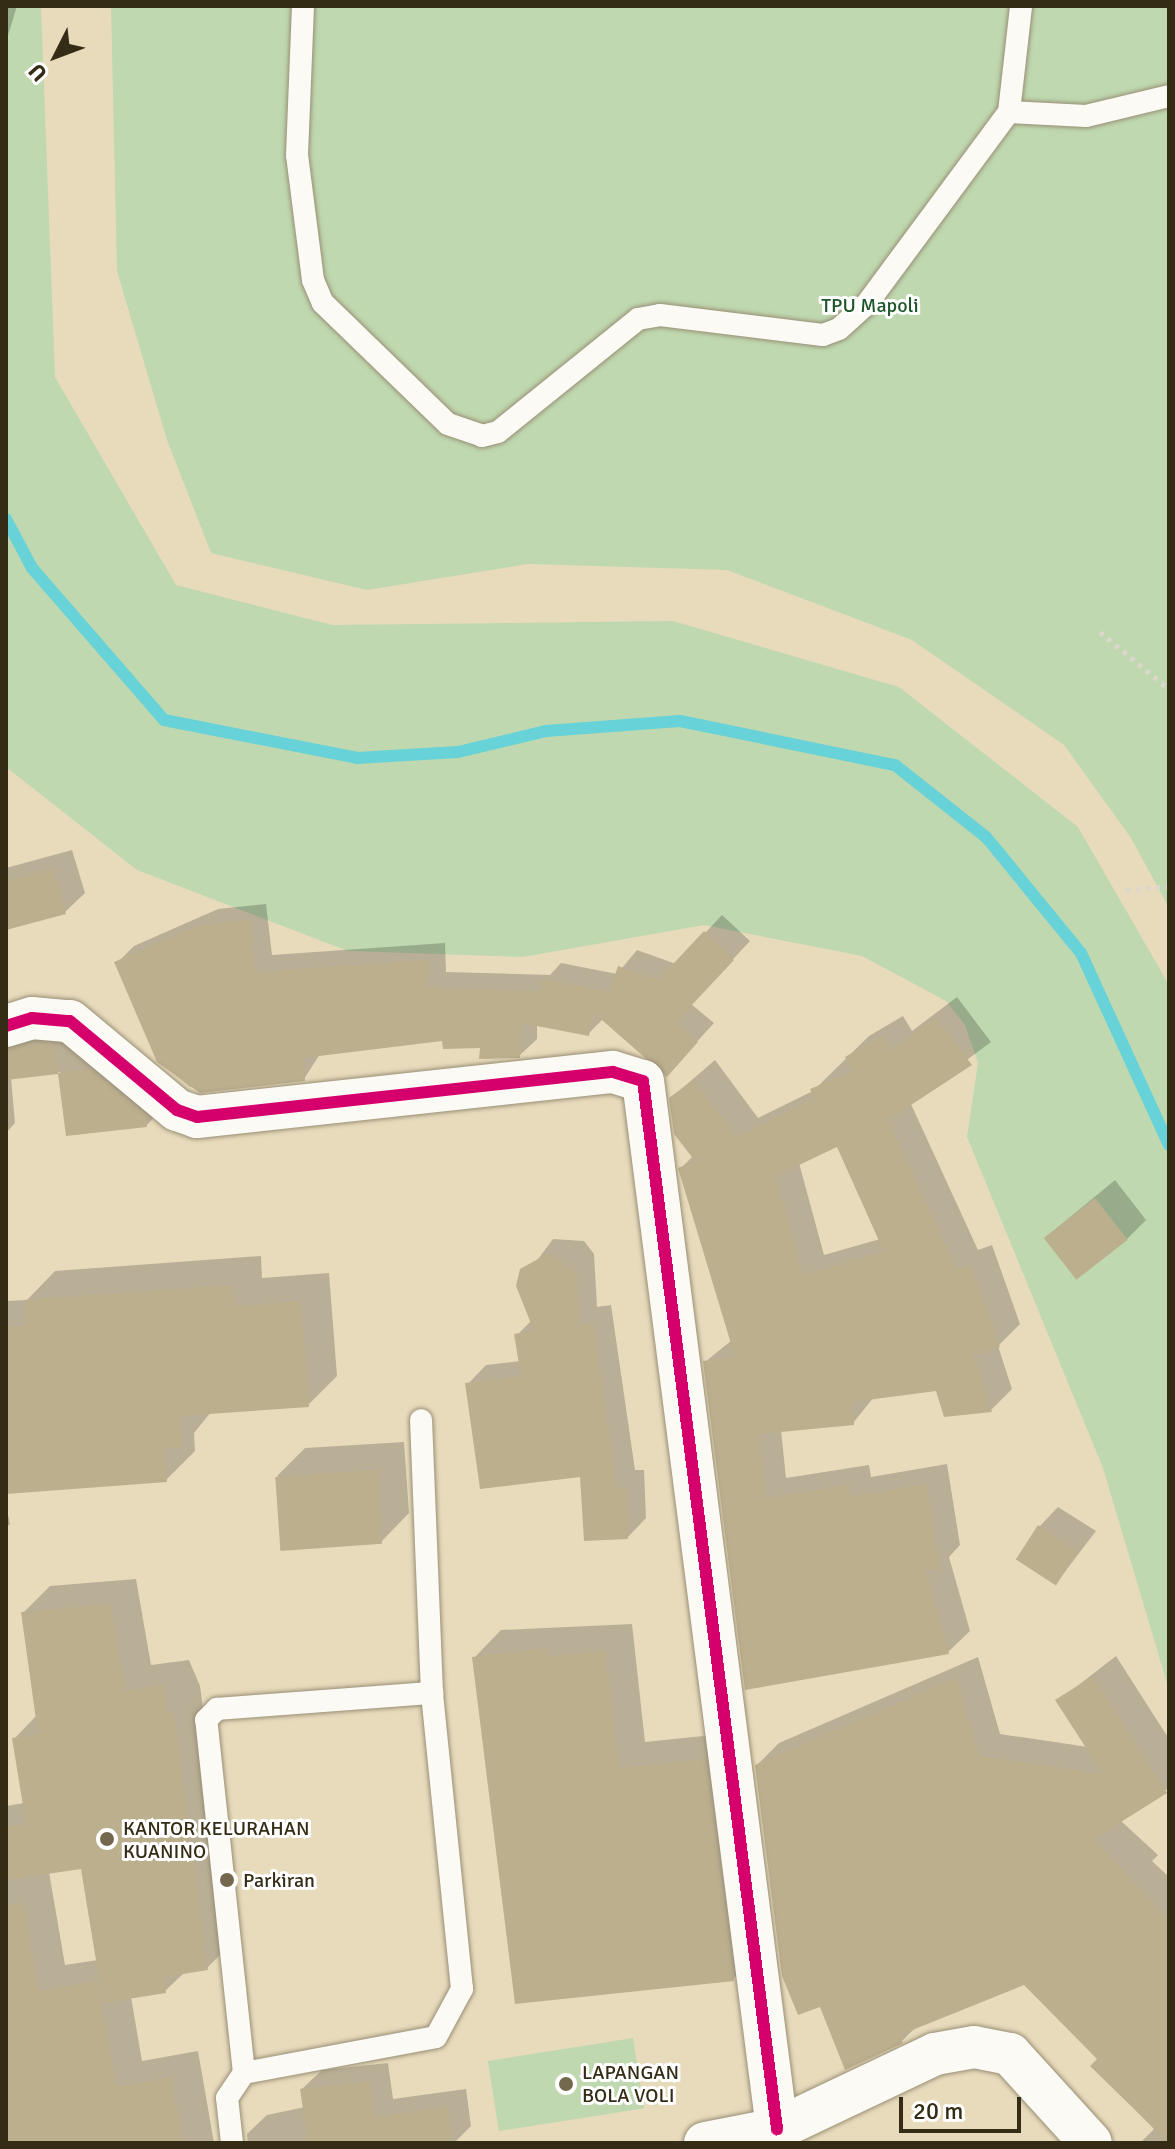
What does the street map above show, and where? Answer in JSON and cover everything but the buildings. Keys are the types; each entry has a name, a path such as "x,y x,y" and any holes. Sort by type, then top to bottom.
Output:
{"street":[{"path":"6,1026 32,1018 70,1021 177,1110 197,1117 613,1072 643,1081 777,2129"},
{"path":"714,2142 777,2129 935,2054 974,2047 1010,2054 1091,2143"}],"lane":[{"path":"303,6 297,155 313,280 333,313 466,434 498,432 638,319 823,335 839,329 866,305 1009,112 1021,6"},
{"path":"1009,112 1086,116 1169,96"},
{"path":"244,2073 436,2037 454,2014 462,1989 432,1693 421,1420"},
{"path":"232,2143 227,2098 244,2073 206,1720 217,1709 432,1693"}],"path":[{"path":"1100,632 1169,689"},
{"path":"1126,890 1169,886"}],"green space":[{"path":"6,6 41,6 55,377 176,585 332,625 673,621 899,687 1078,827 1169,985 1169,1690 1103,1468 967,1137 978,1063 965,1025 946,1001 862,956 704,925 523,957 348,951 137,870 6,767"},
{"name":"TPU Mapoli","path":"111,6 1169,6 1169,908 1131,838 1064,745 912,640 727,570 528,564 367,590 211,553 167,440 117,271"},
{"name":"LAPANGAN BOLA VOLI","path":"633,2038 644,2108 499,2131 488,2061"}],"waterway":[{"path":"6,519 32,568 164,720 357,758 458,752 546,731 680,721 895,765 986,837 1081,953 1169,1145"}],"cycle path":[{"path":"6,1026 32,1018 70,1021 177,1110 197,1117 613,1072 643,1081 777,2129"}],"place":[{"name":"KANTOR KELURAHAN KUANINO","path":"107,1839"},
{"name":"Parkiran","path":"227,1880"},
{"name":"LAPANGAN BOLA VOLI","path":"566,2084"}]}
